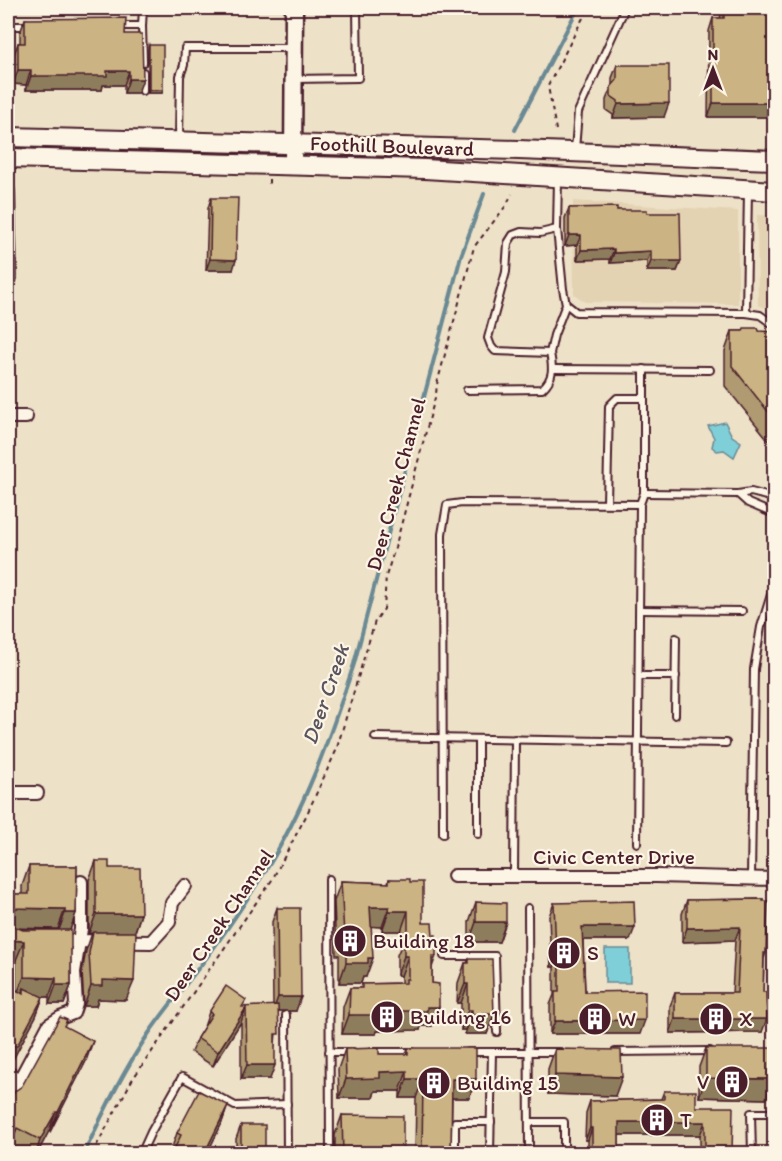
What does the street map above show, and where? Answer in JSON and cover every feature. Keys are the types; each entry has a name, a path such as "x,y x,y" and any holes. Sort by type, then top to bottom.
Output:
{"main road":[{"name":"Foothill Boulevard","path":"8,137 293,143 774,160"},
{"name":"Foothill Boulevard","path":"8,158 425,169 774,191"}],"street":[{"path":"293,164 294,8"},
{"path":"8,417 26,417"},
{"path":"8,793 38,793"},
{"name":"Civic Center Drive","path":"454,876 774,879"},
{"path":"8,1102 49,1025 73,1013 76,1004 74,972 81,929 81,882"},
{"path":"58,941 151,942 169,922 172,903 184,886"},
{"path":"8,1073 19,1080"}],"lane":[{"path":"142,8 143,91"},
{"path":"294,79 358,78 357,8"},
{"path":"574,152 578,112 625,8"},
{"path":"8,26 39,26"},
{"path":"108,26 142,26"},
{"path":"179,140 180,76 184,65 185,48 294,48"},
{"path":"8,158 13,279"},
{"path":"467,390 542,389 549,382 553,369 550,353 566,304 557,230 558,176"},
{"path":"746,313 748,190"},
{"path":"550,353 495,351 488,338 506,272 508,243 513,236 521,232 540,233 557,230"},
{"path":"566,304 576,312 746,313 760,315 774,325"},
{"path":"553,369 710,369"},
{"path":"637,843 640,504 644,493 644,369"},
{"path":"607,503 609,406 617,398 645,398"},
{"path":"644,493 738,494 751,492 773,497 767,510"},
{"path":"738,494 748,503 774,514"},
{"path":"443,834 442,534 447,506 462,503 640,504"},
{"path":"751,879 753,669 761,627 774,585"},
{"path":"640,610 742,611"},
{"path":"675,715 676,638"},
{"path":"639,676 676,676"},
{"path":"375,737 726,743"},
{"path":"478,739 478,834"},
{"path":"514,876 515,739"},
{"path":"329,879 330,1154"},
{"path":"528,908 529,1154"},
{"path":"444,956 495,957 497,1032"},
{"path":"286,1015 287,1154"},
{"path":"612,1052 717,1051"},
{"path":"330,1052 422,1052"},
{"path":"456,1052 564,1052"},
{"path":"490,1154 492,1052"},
{"path":"141,1154 182,1077 235,1106 287,1104"},
{"path":"752,1154 751,1113 774,1113"},
{"path":"455,1154 455,1122 491,1122"},
{"path":"529,1122 564,1122 564,1154"}],"path":[{"path":"556,130 548,86 588,8"},
{"path":"269,179 269,188"},
{"name":"Deer Creek Channel","path":"92,1154 132,1080 272,880 336,752 375,621 384,609 386,576 396,548 474,247 505,207 512,194"}],"shaded area":[{"path":"573,201 738,211 738,304 585,302 574,294"},
{"path":"757,215 774,216 774,311 758,305"}],"water":[{"path":"725,422 732,436 741,442 734,457 724,450 717,451 712,447 714,438 708,426"},
{"path":"605,949 630,949 630,983 605,983"}],"building":[{"path":"724,8 774,8 774,103 713,103 713,18 724,18"},
{"path":"126,18 125,34 142,34 143,79 129,79 129,71 107,71 107,76 31,76 31,70 18,70 18,43 25,43 25,19"},
{"path":"149,45 163,45 163,90 149,90"},
{"path":"617,65 669,65 669,103 618,104 618,101 611,96 611,87 617,80"},
{"path":"211,198 238,198 236,260 210,259"},
{"path":"617,207 617,210 647,210 647,213 680,213 681,261 651,261 651,251 614,253 614,249 581,250 581,235 569,235 569,208"},
{"path":"744,328 758,328 759,331 773,332 774,419 732,366 732,331 743,331"},
{"path":"96,861 109,861 109,868 140,868 141,914 96,914"},
{"path":"29,866 77,866 76,913 65,913 65,909 8,908 8,894 29,894"},
{"path":"389,879 410,879 410,882 423,882 423,923 432,923 433,935 436,935 436,956 432,956 432,983 439,984 439,1007 427,1007 427,1011 383,1011 383,1015 349,1015 350,988 362,988 362,984 406,983 408,979 408,956 404,956 404,936 408,936 408,911 389,911 389,907 370,907 373,958 368,958 368,963 346,963 341,881 389,883"},
{"path":"763,899 763,901 768,901 763,992 766,992 767,1019 675,1019 675,993 737,993 740,927 687,928 687,900"},
{"path":"634,901 635,927 582,927 585,992 645,991 645,1020 555,1021 555,992 559,992 559,953 556,953 554,903"},
{"path":"476,902 506,903 506,922 476,922"},
{"path":"277,908 300,908 301,997 278,997"},
{"path":"8,926 23,930 71,930 71,985 56,985 56,978 24,977 24,941 8,940"},
{"path":"93,932 136,932 134,981 103,980 103,986 91,986 89,953"},
{"path":"469,959 492,959 494,1014 472,1014 472,1010 468,1010 465,963 469,963"},
{"path":"8,986 24,994 24,988 43,997 17,1046 12,1046 8,1050"},
{"path":"226,986 246,1000 242,1007 278,1005 279,1034 275,1034 275,1065 247,1065 246,1008 218,1052 197,1038 212,1014 209,1012"},
{"path":"60,1017 67,1020 64,1026 93,1041 58,1112 40,1140 17,1128 8,1147 8,1104 15,1091 22,1086"},
{"path":"379,1048 379,1054 408,1054 408,1048 476,1048 476,1079 452,1079 451,1154 422,1154 423,1079 407,1079 407,1071 380,1072 380,1078 346,1079 345,1049"},
{"path":"706,1048 773,1048 773,1079 706,1078"},
{"path":"555,1049 621,1050 622,1077 555,1075"},
{"path":"8,1057 12,1062 8,1071"},
{"path":"199,1091 228,1105 208,1146 213,1148 210,1154 172,1154 181,1135 177,1133"},
{"path":"664,1091 696,1091 696,1107 733,1107 732,1154 705,1154 705,1122 619,1122 619,1154 592,1153 590,1101 664,1099"},
{"path":"342,1115 403,1116 403,1154 343,1154"},
{"path":"241,1125 265,1125 265,1154 241,1154"},
{"path":"8,1147 19,1154 8,1154"}],"waterway":[{"name":"Deer Creek","path":"515,130 578,8"},
{"name":"Deer Creek","path":"84,1154 114,1092 140,1047 214,947 279,849 315,772 354,664 461,256 484,194"}],"place":[{"name":"Building 18","path":"350,941"},
{"name":"S","path":"564,953"},
{"name":"Building 16","path":"387,1017"},
{"name":"W","path":"595,1019"},
{"name":"X","path":"716,1019"},
{"name":"V","path":"732,1082"},
{"name":"Building 15","path":"434,1083"},
{"name":"T","path":"657,1120"}]}
